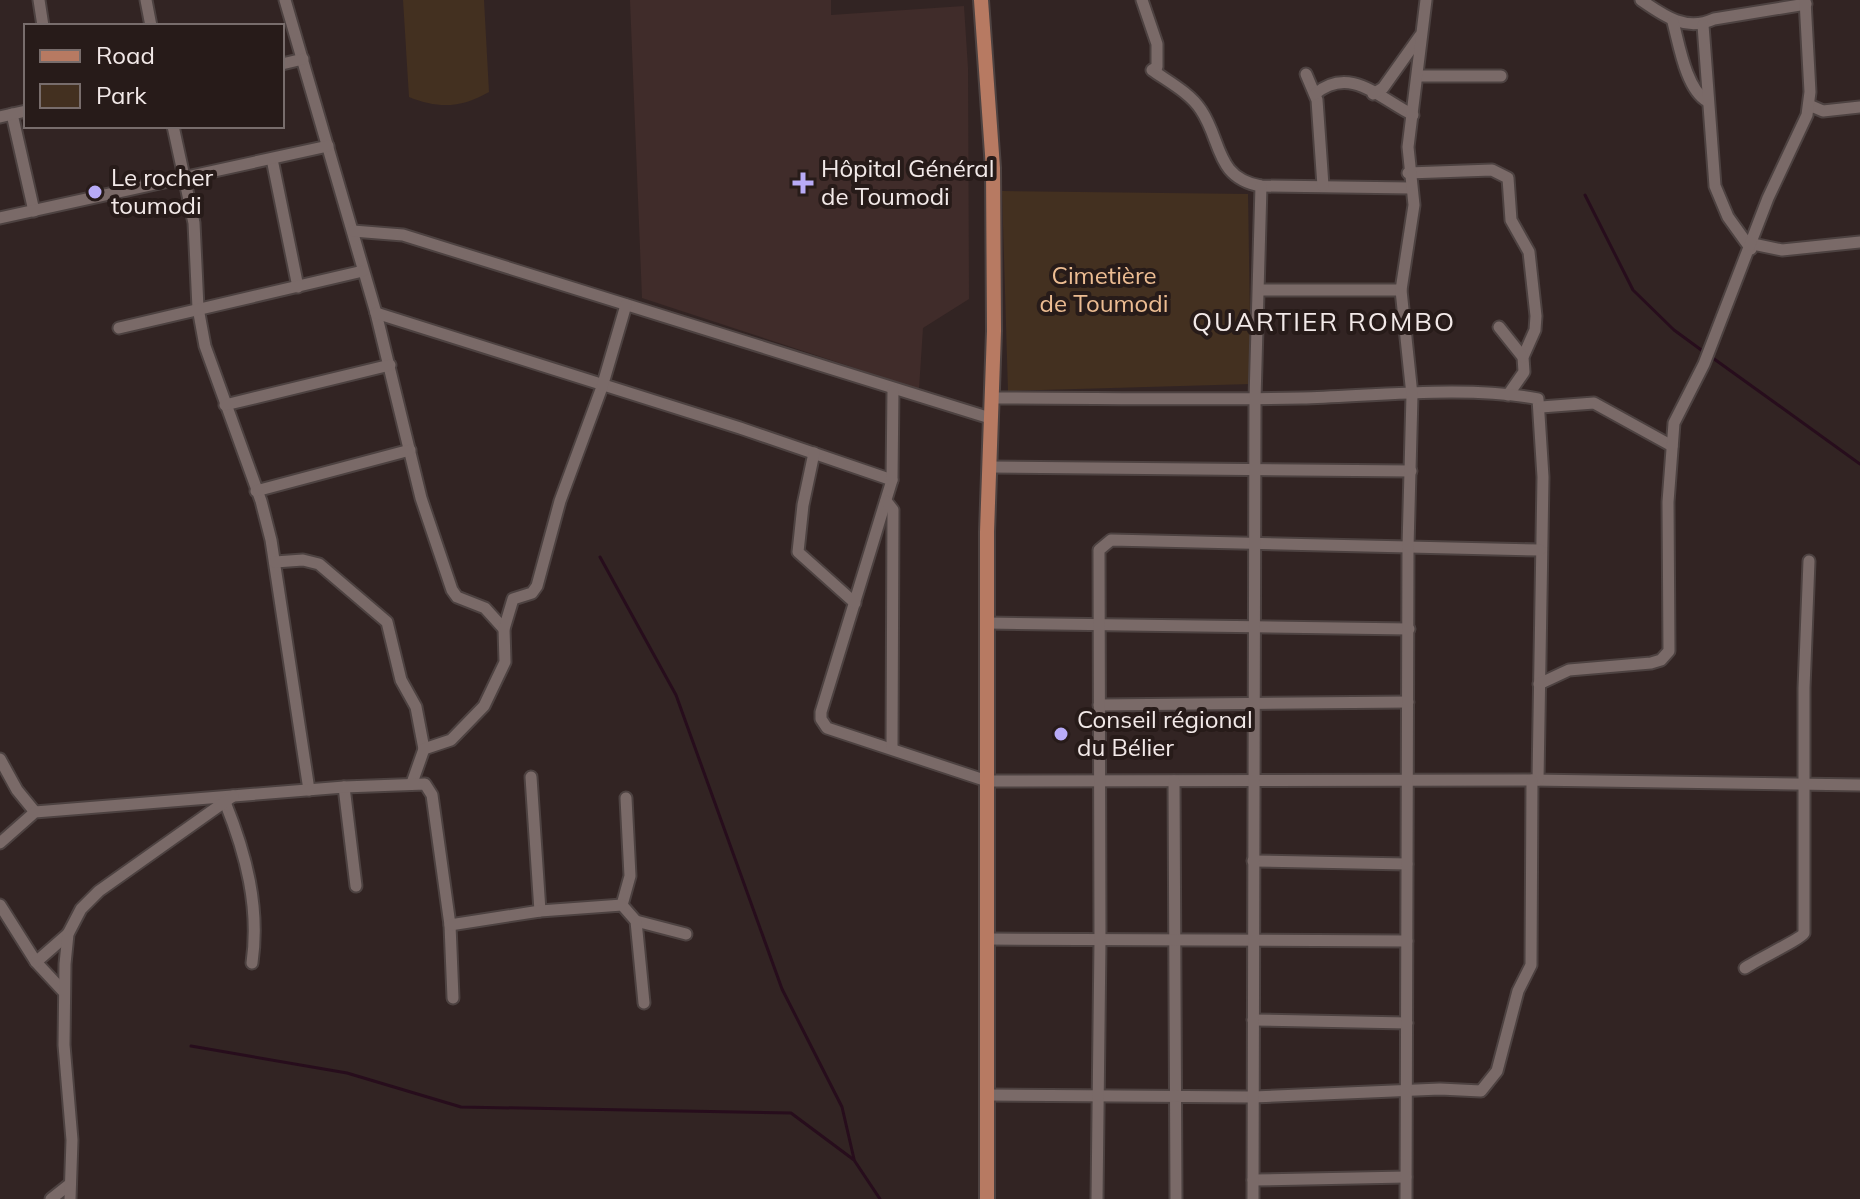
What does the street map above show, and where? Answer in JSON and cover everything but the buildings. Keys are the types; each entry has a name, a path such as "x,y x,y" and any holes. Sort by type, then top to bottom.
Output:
{"main road":[{"path":"981,0 993,157 987,623 987,1199"}],"street":[{"path":"39,0 43,24"},
{"path":"146,0 151,24"},
{"path":"285,0 376,313 421,498 452,590 457,597 485,608 504,629"},
{"path":"1142,0 1157,44 1157,67 1152,70 1201,110 1223,161 1243,183 1261,186 1411,188"},
{"path":"1406,1199 1408,547 1412,395 1401,290 1414,205 1408,173 1426,0"},
{"path":"1539,684 1569,670 1651,663 1667,656 1674,423 1704,364 1809,105 1806,2 1714,19 1703,25 1673,22 1641,0"},
{"path":"1673,22 1681,63 1701,98 1707,101"},
{"path":"1703,25 1707,101 1718,196 1728,217 1752,246 1782,250 1860,242"},
{"path":"1373,94 1383,88 1422,34"},
{"path":"284,64 303,59"},
{"path":"1306,74 1315,94 1323,186"},
{"path":"1418,76 1501,76"},
{"path":"1315,94 1335,81 1361,84 1373,94 1413,115"},
{"path":"1809,105 1823,111 1860,107"},
{"path":"6,116 34,211"},
{"path":"173,128 194,223 198,308 205,346 256,491 275,562 309,790"},
{"path":"0,218 328,146"},
{"path":"272,159 298,287"},
{"path":"1408,173 1492,170 1508,178 1511,220 1529,252 1536,323 1523,357 1524,372 1508,395"},
{"path":"1253,1199 1255,399 1261,186"},
{"path":"353,231 403,235 990,418"},
{"path":"119,328 363,271"},
{"path":"1259,290 1401,290"},
{"path":"424,749 451,740 484,706 505,662 504,629 513,599 532,593 537,586 560,501 602,387 626,305"},
{"path":"376,313 892,480"},
{"path":"1499,327 1523,357"},
{"path":"225,405 390,365"},
{"path":"893,390 892,480 821,719 827,728 892,747 987,781 1535,780 1860,785"},
{"path":"986,1095 1253,1097 1440,1089 1477,1092 1497,1071 1518,991 1531,965 1539,684 1541,407 1538,399 1508,395 1255,399 992,398"},
{"path":"1541,407 1594,403 1672,446"},
{"path":"256,491 410,450"},
{"path":"814,453 801,515 798,552 855,603"},
{"path":"990,467 1411,471"},
{"path":"886,501 893,510 892,747"},
{"path":"1097,1199 1099,550 1111,540 1540,550"},
{"path":"275,562 303,560 319,564 387,622 401,680 416,707 424,749 412,783"},
{"path":"1745,968 1771,951 1800,940 1804,933 1803,783 1809,561"},
{"path":"987,623 1409,629"},
{"path":"1099,705 1408,702"},
{"path":"0,759 17,790 35,812"},
{"path":"531,777 540,911"},
{"path":"1174,781 1176,1199"},
{"path":"0,843 35,812 229,799 344,787 425,784 432,795 450,925 453,998"},
{"path":"344,787 356,886"},
{"path":"622,905 630,876 626,798"},
{"path":"36,962 68,934 81,909 99,891 229,799"},
{"path":"229,799 257,926 252,963"},
{"path":"1253,861 1407,864"},
{"path":"0,905 36,962 63,991"},
{"path":"450,925 540,911 622,905"},
{"path":"622,905 636,921 686,934"},
{"path":"636,921 644,1003"},
{"path":"68,934 63,991 72,1140 70,1199"},
{"path":"988,939 1407,941"},
{"path":"1253,1020 1407,1023"},
{"path":"1253,1180 1406,1177"},
{"path":"51,1199 70,1184"}],"shaded area":[{"name":"Hôpital Général de Toumodi","path":"630,0 831,0 831,15 964,6 968,68 969,299 923,328 919,389 642,298"}],"green space":[{"path":"403,0 484,0 489,92 450,105 430,104 409,97"},
{"name":"Cimetière de Toumodi","path":"1002,191 1248,194 1251,384 1008,391"}],"waterway":[{"path":"1585,195 1633,290 1674,330 1704,352"},
{"path":"1710,356 1860,464"},
{"path":"600,557 676,695 782,989 842,1107 854,1159"},
{"path":"191,1046 347,1073 461,1107 791,1113 854,1160 880,1199"}],"place":[{"name":"Hôpital Général de Toumodi","path":"803,183"},
{"name":"Le rocher toumodi","path":"95,192"},
{"name":"Conseil régional du Bélier","path":"1061,734"}],"district":[{"name":"QUARTIER ROMBO","path":"1324,322"}]}
